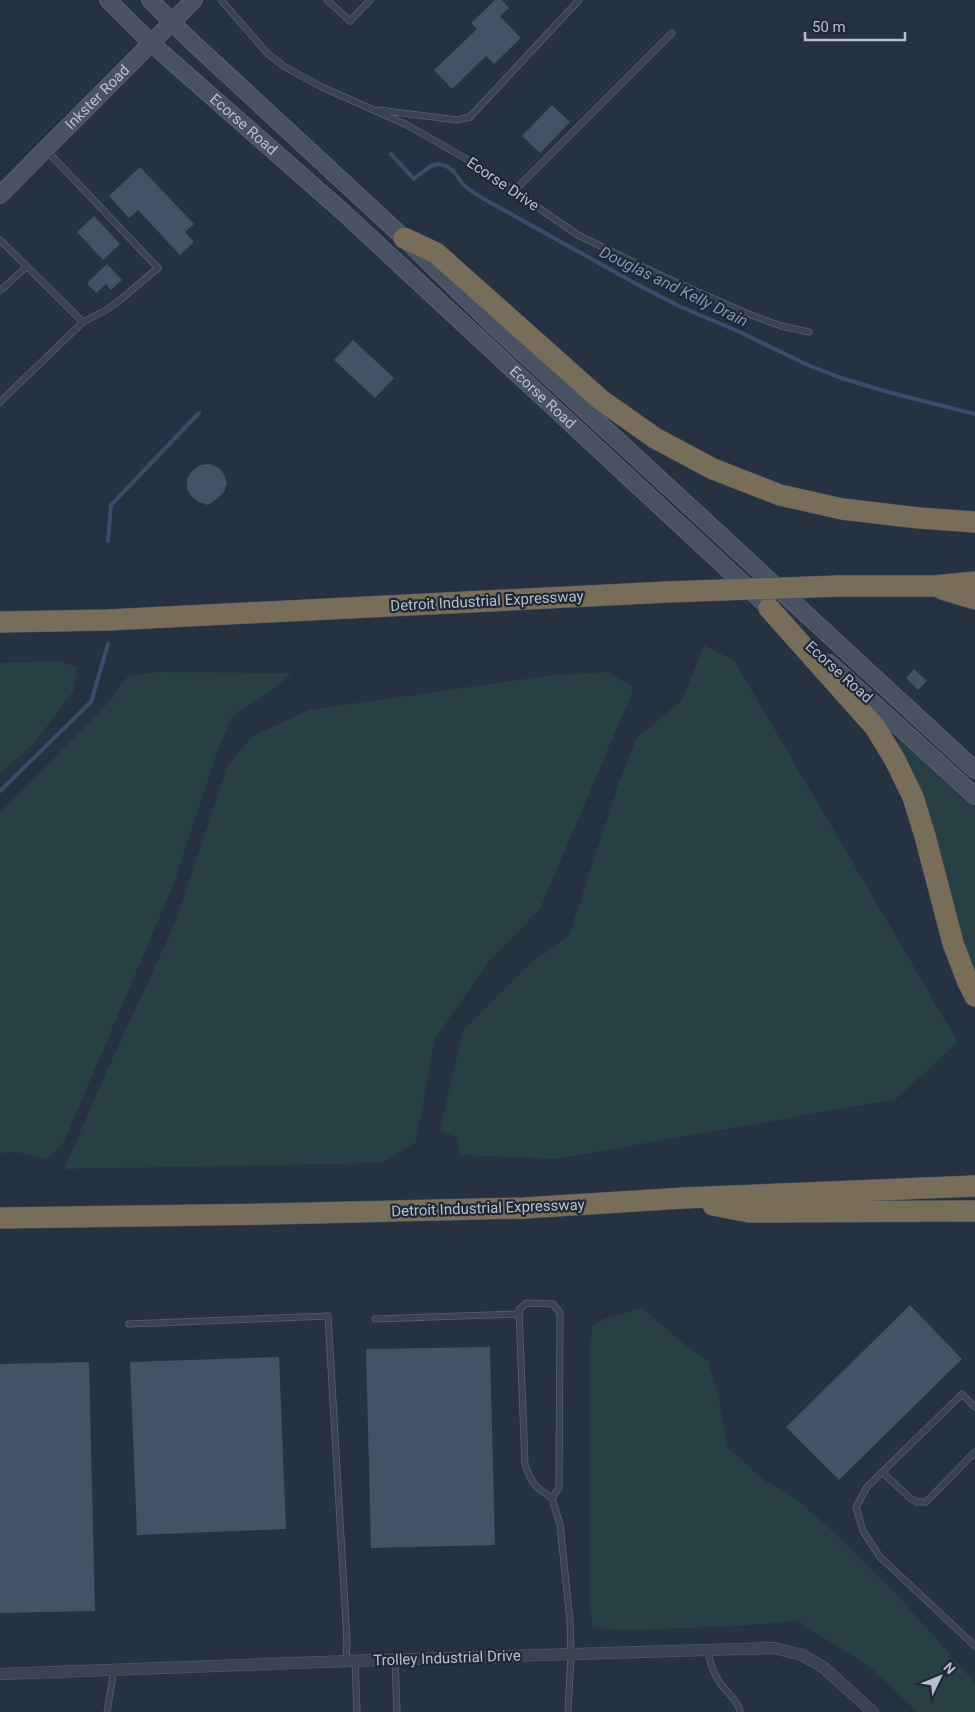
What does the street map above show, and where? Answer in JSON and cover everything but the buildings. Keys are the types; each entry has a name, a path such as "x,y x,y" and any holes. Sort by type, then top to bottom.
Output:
{"highway":[{"path":"404,238 436,253 601,400 655,438 713,469 780,495 842,509 975,522"},
{"name":"Detroit Industrial Expressway","path":"0,622 128,619 667,592 839,586 934,586 975,582"},
{"path":"934,586 975,599"},
{"path":"770,608 869,720 895,760 913,797 953,943 975,996"},
{"name":"Detroit Industrial Expressway","path":"0,1218 524,1208 684,1198 975,1186"},
{"path":"684,1198 750,1212 975,1210"}],"main road":[{"name":"Ecorse Road","path":"108,0 151,43 343,212 975,796"},
{"name":"Ecorse Road","path":"150,0 190,40 404,238 494,326 975,770"},
{"name":"Inkster Road","path":"0,195 194,0"}],"street":[{"name":"Trolley Industrial Drive","path":"0,1674 774,1648 802,1655 834,1677 873,1712"}],"lane":[{"name":"Ecorse Drive","path":"221,0 268,54 285,67 322,87 407,125 470,161 578,235 746,312 780,326 809,332"},
{"path":"327,0 350,21 370,0"},
{"path":"372,110 457,120 470,117 579,0"},
{"path":"514,191 672,33"},
{"path":"0,402 83,322 108,309 158,268 46,149"},
{"path":"0,240 83,322"},
{"path":"0,291 26,267"},
{"path":"552,1498 559,1488 560,1313 553,1304 526,1304 519,1310 525,1465 529,1478 536,1488 552,1498 560,1525 570,1621 571,1654 568,1712"},
{"path":"375,1319 519,1314"},
{"path":"128,1324 328,1316 346,1631 357,1712"},
{"path":"975,1407 962,1394 867,1487 856,1507 863,1531 880,1557 975,1646"},
{"path":"882,1472 910,1498 917,1502 926,1502 975,1452"},
{"path":"707,1649 711,1665 719,1682 739,1706 740,1712"},
{"path":"395,1660 397,1712"},
{"path":"107,1712 114,1670"}],"green space":[{"path":"704,645 734,660 958,1042 896,1099 556,1159 461,1155 456,1137 439,1131 463,1031 531,963 569,935 619,783 636,739 682,700"},
{"path":"59,661 77,667 74,690 36,741 0,774 0,663"},
{"path":"157,672 292,673 273,690 232,716 217,752 175,881 63,1144 48,1159 16,1152 0,1153 0,812 109,702 128,676"},
{"path":"608,672 634,688 540,909 488,962 435,1039 416,1142 382,1163 64,1169 176,921 228,765 253,736 309,710 554,675"},
{"path":"900,740 975,808 975,974 897,743"},
{"path":"642,1308 684,1344 708,1361 718,1394 727,1447 764,1480 796,1499 893,1590 975,1683 975,1712 917,1712 871,1668 796,1620 756,1625 641,1630 593,1627 590,1613 589,1356 592,1327 603,1319"}],"waterway":[{"name":"Douglas and Kelly Drain","path":"391,154 414,179 437,164 447,166 471,191 640,286 810,366 841,378 888,392 975,414"},
{"path":"108,541 111,505 199,413"},
{"path":"0,791 91,702 108,644"}]}
